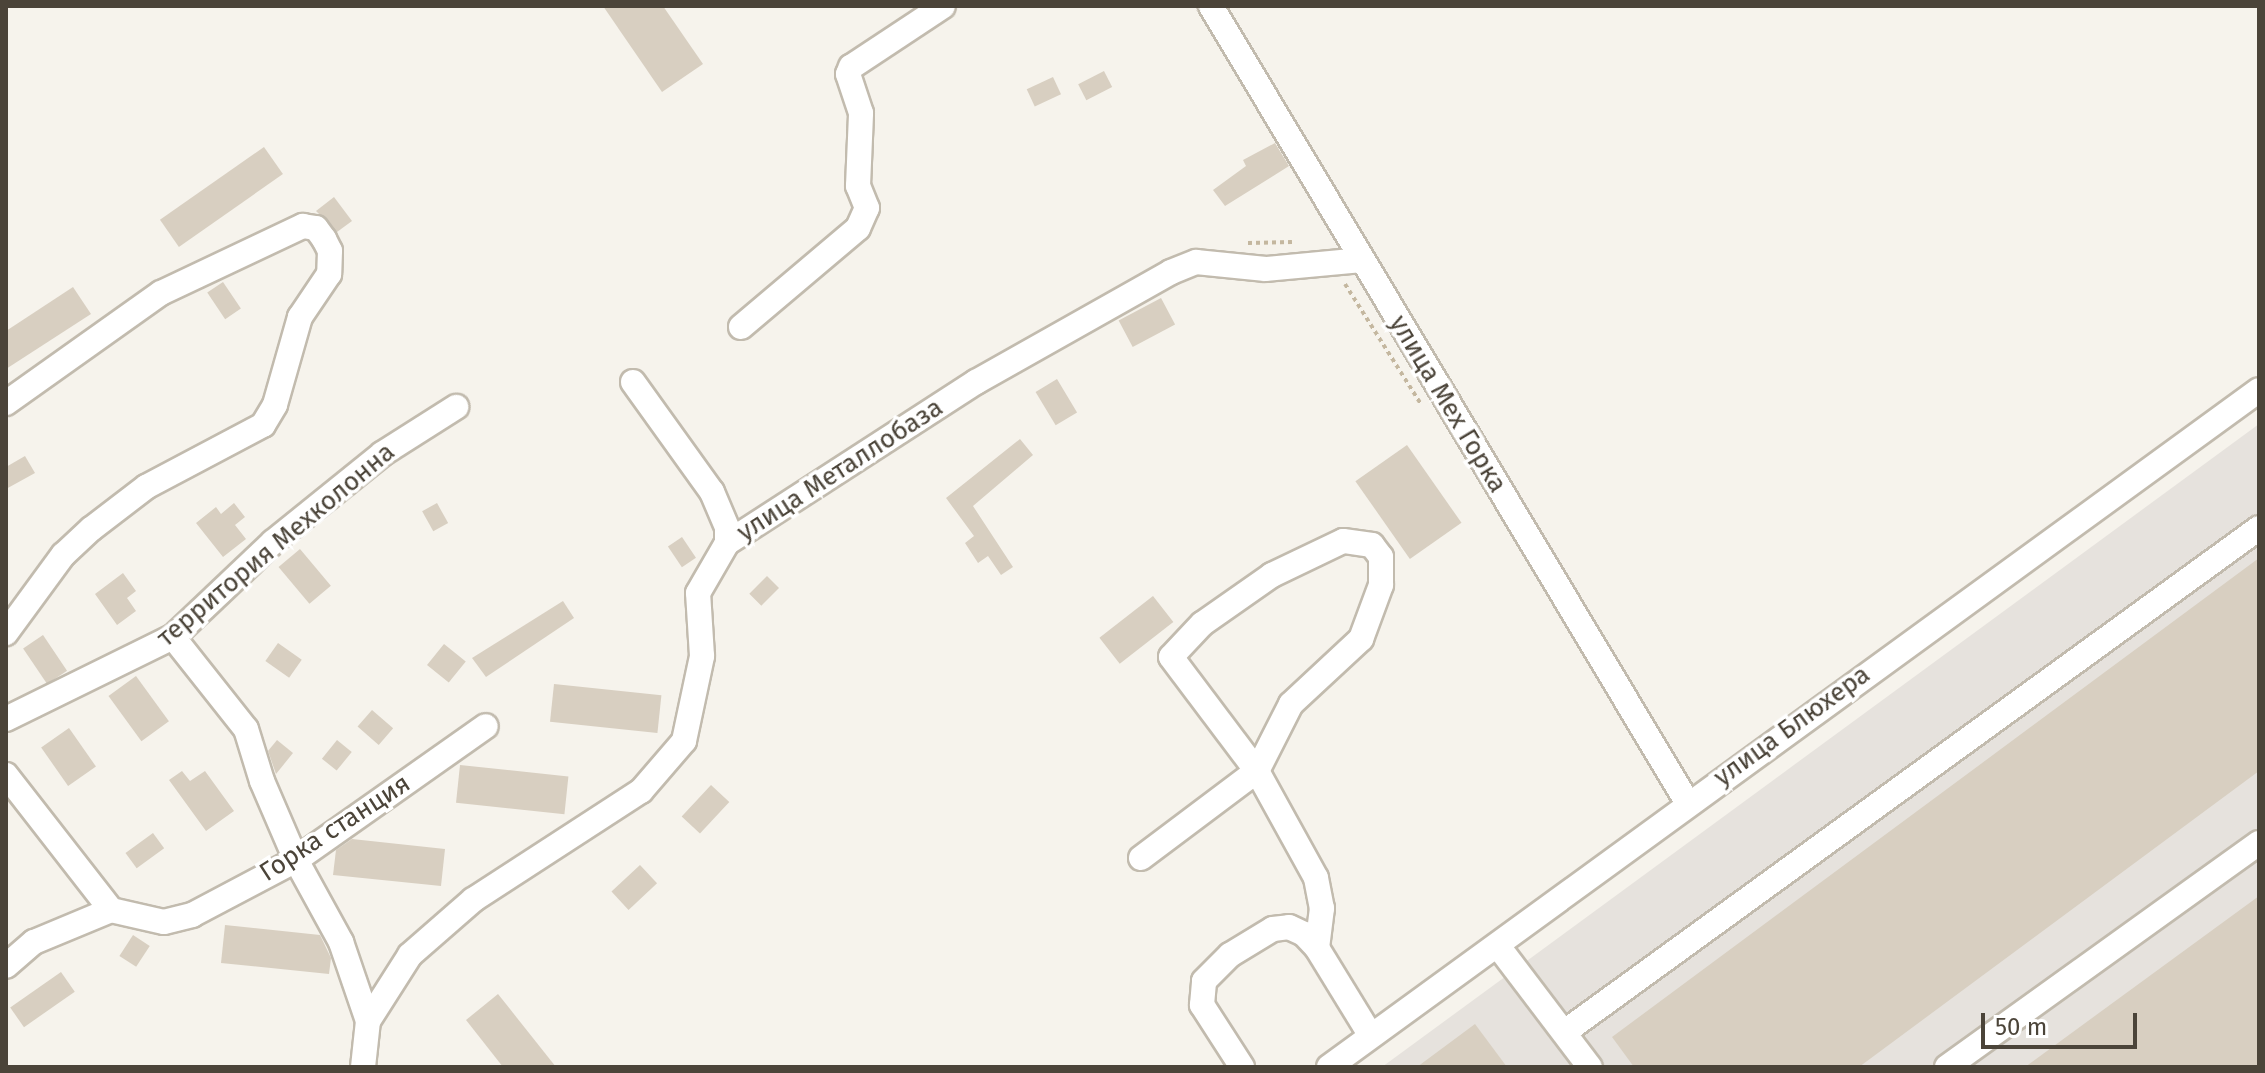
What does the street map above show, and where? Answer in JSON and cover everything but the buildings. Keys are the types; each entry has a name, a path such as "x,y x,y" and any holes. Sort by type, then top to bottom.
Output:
{"street":[{"path":"741,327 858,228 867,208 858,186 861,113 848,74 859,61 943,6"},
{"name":"улица Мех Горка","path":"1211,6 1687,802"},
{"path":"6,403 161,293 303,226 316,228 330,251 329,274 300,317 275,405 263,425 146,487 91,529 63,555 6,633"},
{"name":"улица Металлобаза","path":"363,1067 368,1021 410,955 452,919 641,791 684,741 702,656 701,580 727,543 976,382 1171,272 1196,262 1266,269 1361,260"},
{"path":"633,382 712,492 727,528 727,543"},
{"name":"улица Блюхера","path":"1329,1067 1498,946 1687,802 2259,390"},
{"name":"территория Мехколонна","path":"6,719 173,637 273,542 382,454 456,407"},
{"path":"1566,1031 2259,528"},
{"path":"1141,858 1257,771 1291,704 1361,639 1381,585 1381,557 1372,545 1343,541 1272,575 1202,624 1171,657 1257,771 1316,878 1322,908 1317,948"},
{"path":"173,637 246,729 296,860 341,942 368,1021"},
{"name":"Горка станция","path":"111,910 164,922 192,915 296,860 486,726"},
{"path":"6,775 111,910 34,942 6,966"},
{"path":"1947,1067 2259,843"},
{"path":"1242,1067 1202,1005 1204,981 1230,955 1273,929 1289,927 1304,934 1317,948 1371,1036"},
{"path":"1498,946 1566,1031 1590,1067"}],"path":[{"path":"1245,243 1304,242"},
{"path":"1332,284 1346,284 1422,406"}],"shaded area":[{"path":"2259,424 2259,1067 1382,1067"}]}
